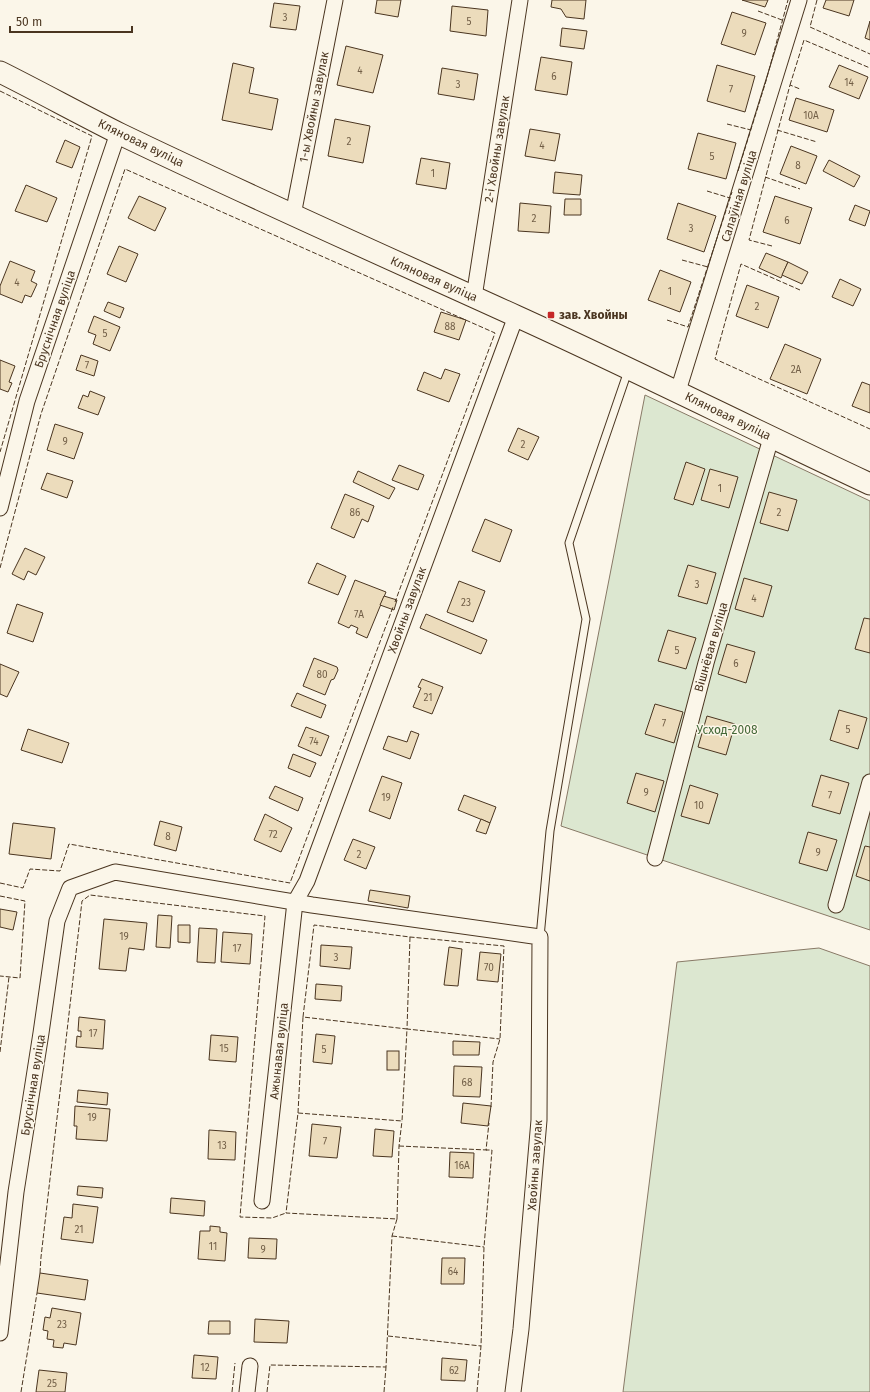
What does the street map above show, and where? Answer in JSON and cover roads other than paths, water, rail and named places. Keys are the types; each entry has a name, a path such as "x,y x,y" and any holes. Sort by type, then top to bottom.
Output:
{"street":[{"name":"1-ы Хвойны завулак","path":"293,215 335,0"},
{"name":"2-і Хвойны завулак","path":"474,297 520,0"},
{"name":"Салаўіная вуліца","path":"678,391 799,0"},
{"name":"Кляновая вуліца","path":"0,72 118,133 293,215 678,391 771,438 870,484"},
{"name":"Бруснічная вуліца","path":"0,508 27,401 118,133"},
{"name":"Хвойны завулак","path":"295,902 307,881 516,316"},
{"name":"Вішнёвая вуліца","path":"655,858 706,663 771,438"},
{"path":"836,905 870,782"},
{"name":"Бруснічная вуліца","path":"0,1332 16,1192 57,921 70,888 115,872 295,902"},
{"path":"295,902 540,937"},
{"name":"Ажынавая вуліца","path":"262,1201 295,902"},
{"name":"Хвойны завулак","path":"513,1392 521,1330 539,1120 540,937"},
{"path":"247,1392 250,1366"}],"lane":[{"path":"540,937 550,831 586,619 569,543 628,368"}],"place":[{"name":"зав. Хвойны","path":"551,315"}],"park label":[{"name":"Усход-2008","path":"727,730"}]}
